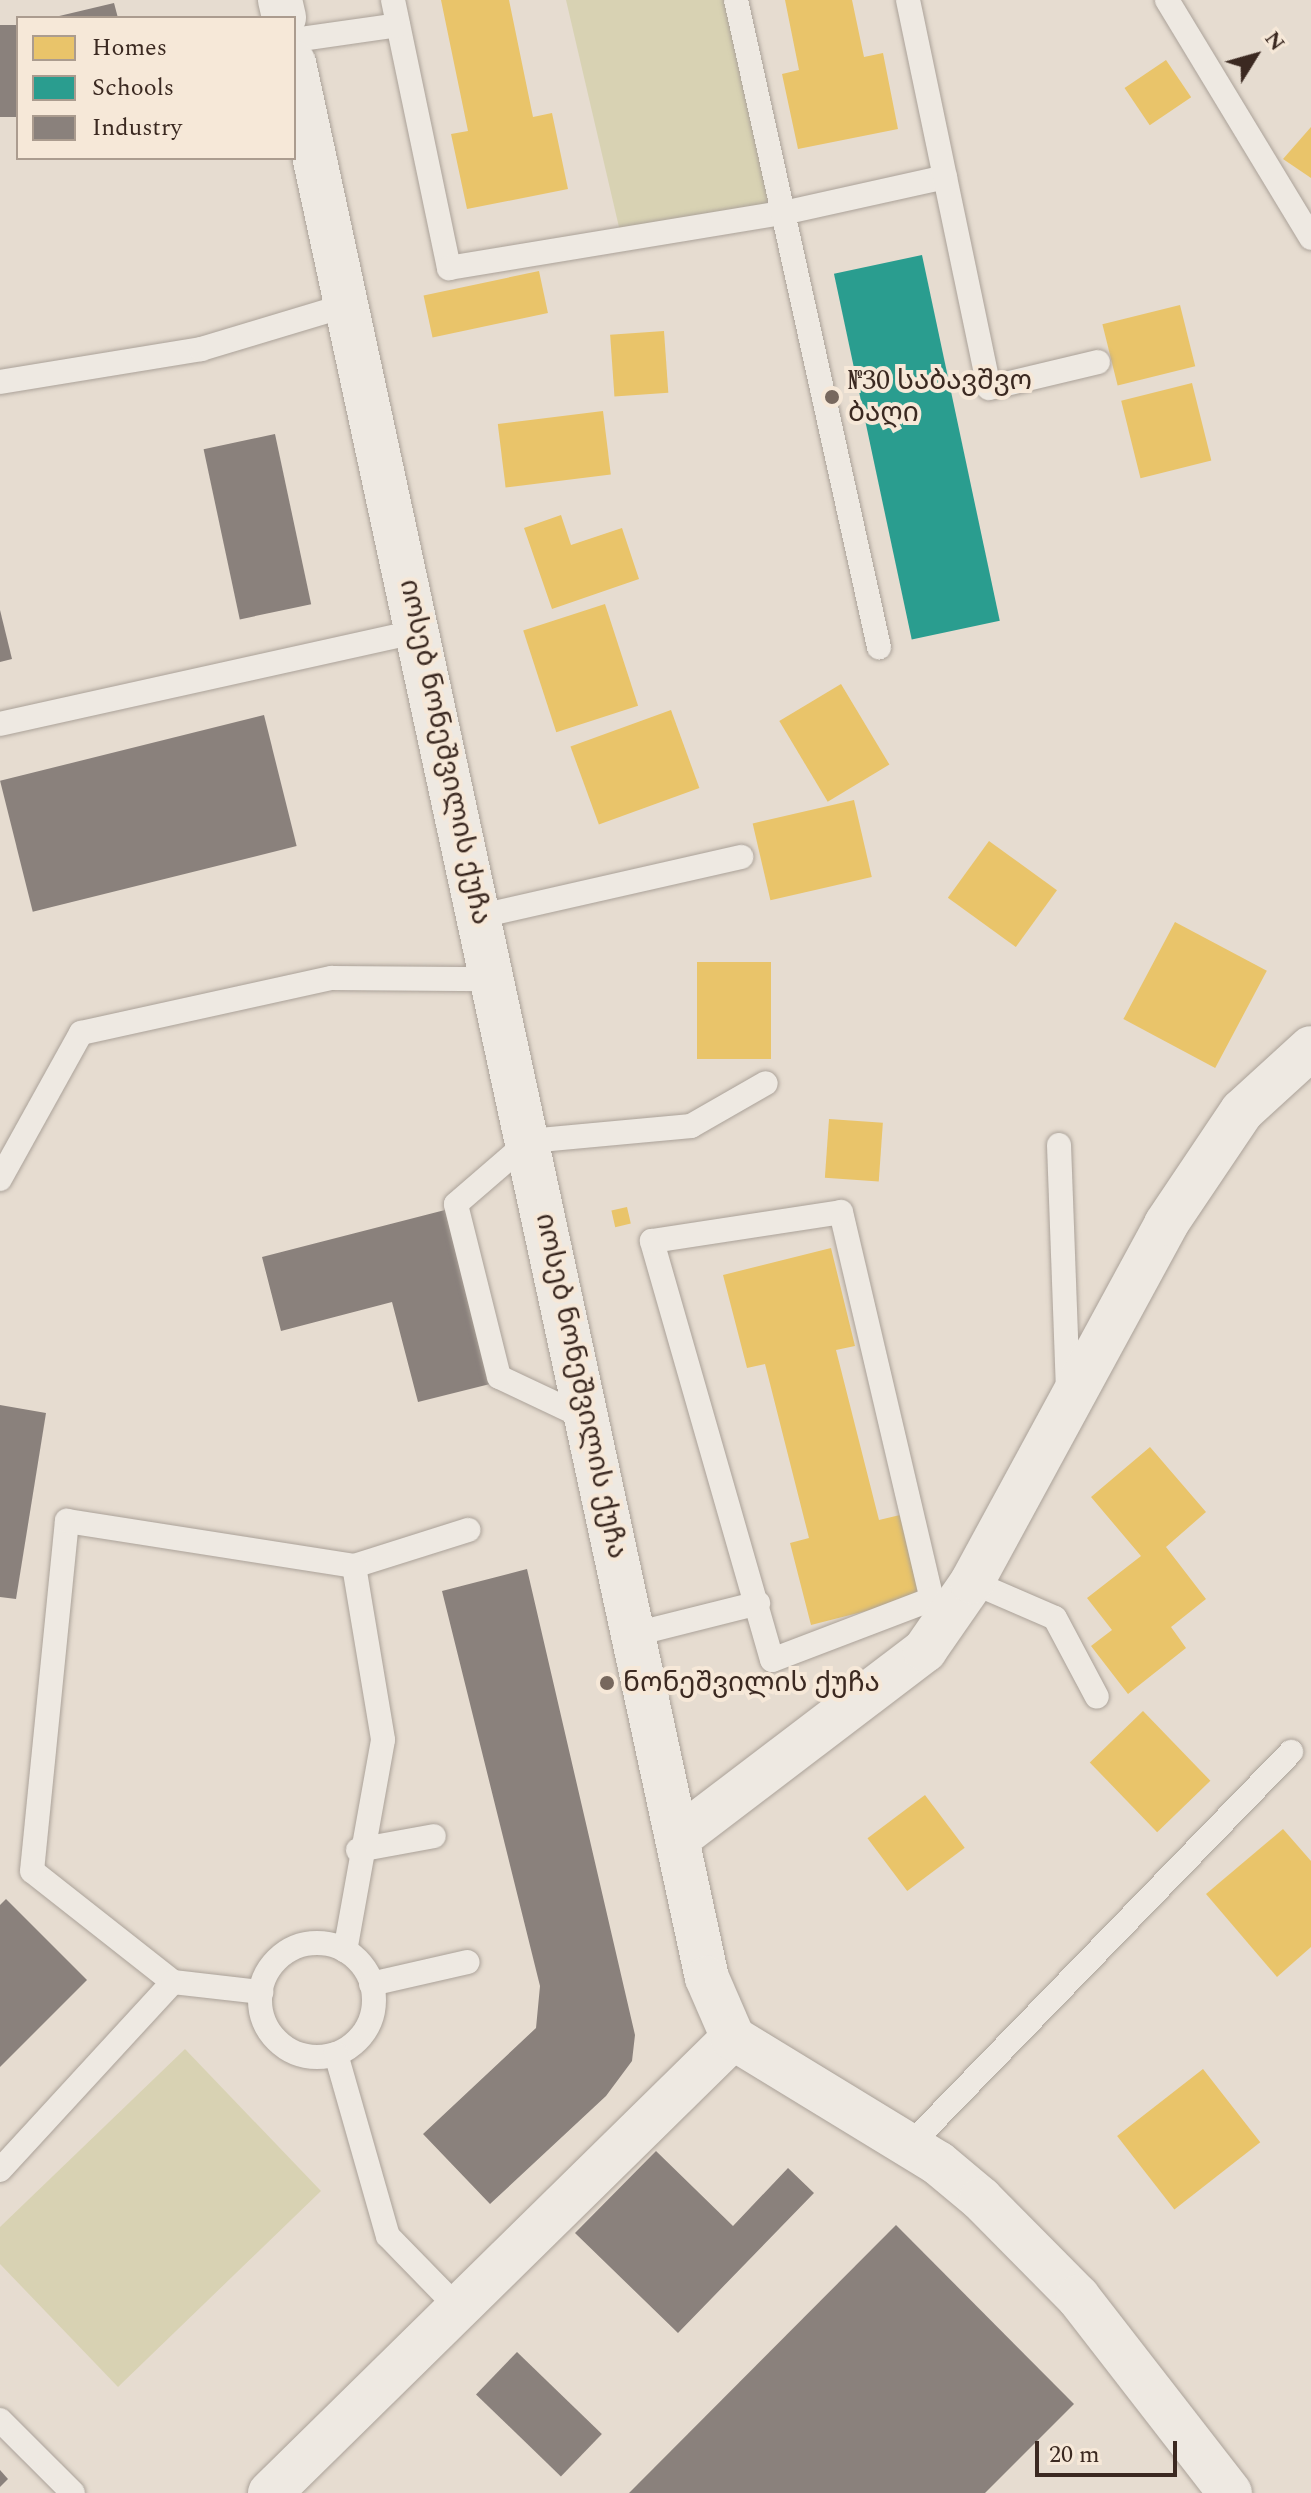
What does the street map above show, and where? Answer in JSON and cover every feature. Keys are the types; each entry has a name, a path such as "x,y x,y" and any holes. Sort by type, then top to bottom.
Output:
{"street":[{"name":"იოსებ ნონეშვილის ქუჩა","path":"296,72 681,1836 707,1978 733,2038"},
{"path":"681,1836 925,1650 972,1582 1166,1224 1233,1123 1311,1048"},
{"path":"270,2493 733,2038 909,2146 981,2199 1078,2297 1230,2493"}],"lane":[{"path":"393,0 449,268 783,213 945,177"},
{"path":"736,0 879,647"},
{"path":"908,0 989,388 1098,362"},
{"path":"1167,0 1310,237"},
{"path":"296,40 398,25"},
{"path":"0,382 201,349 348,305"},
{"path":"0,724 419,631"},
{"path":"481,916 741,857"},
{"path":"0,1179 81,1033 332,978 494,979"},
{"path":"588,1419 499,1377 456,1204 529,1141 691,1126 766,1083"},
{"path":"1059,1145 1069,1405"},
{"path":"841,1212 932,1599 772,1660 758,1603 652,1241 841,1212"},
{"path":"261,1992 173,1982 32,1871 67,1521 354,1566 468,1530"},
{"path":"345,1951 358,1850 383,1740 354,1566"},
{"path":"972,1582 1055,1618 1097,1697"},
{"path":"635,1634 758,1603"},
{"path":"909,2146 1291,1752"},
{"path":"358,1850 434,1836"},
{"path":"328,1943 345,1951 371,1984 368,2026 336,2054 308,2056 281,2045 268,2030 261,1992 266,1974 291,1948 328,1943"},
{"path":"371,1984 468,1962"},
{"path":"0,2170 173,1982"},
{"path":"336,2054 388,2236 457,2307"},
{"path":"0,2420 73,2493"}],"shaded area":[{"path":"566,0 736,0 783,213 622,240"},
{"path":"185,2049 321,2191 118,2387 0,2264 0,2227"}],"building: Homes":[{"path":"441,0 509,0 533,117 552,113 568,189 467,209 451,134 468,131"},
{"path":"785,0 852,0 864,57 883,53 898,129 798,149 782,74 799,70"},
{"path":"1166,60 1191,97 1150,125 1125,88"},
{"path":"1311,127 1311,178 1283,159"},
{"path":"539,271 548,313 433,338 424,296"},
{"path":"1180,305 1195,366 1118,385 1102,324"},
{"path":"664,331 668,393 614,397 610,335"},
{"path":"1192,383 1211,461 1141,478 1121,401"},
{"path":"603,411 611,475 506,487 498,424"},
{"path":"561,515 571,545 622,528 639,579 552,609 524,528"},
{"path":"605,604 638,706 556,732 523,631"},
{"path":"841,684 889,765 828,802 779,721"},
{"path":"671,710 699,788 599,825 570,747"},
{"path":"854,800 872,877 770,900 753,823"},
{"path":"989,841 1057,890 1016,947 948,898"},
{"path":"1175,922 1267,971 1215,1068 1123,1019"},
{"path":"697,962 771,962 771,1059 697,1059"},
{"path":"829,1119 883,1123 879,1182 825,1178"},
{"path":"627,1207 631,1224 615,1227 611,1211"},
{"path":"831,1248 855,1346 836,1350 879,1520 900,1515 921,1597 811,1625 790,1543 809,1538 765,1364 747,1368 723,1275"},
{"path":"1150,1447 1206,1512 1166,1547 1206,1599 1171,1627 1186,1648 1128,1694 1091,1646 1112,1630 1087,1598 1141,1556 1091,1497"},
{"path":"1143,1711 1210,1781 1157,1832 1090,1762"},
{"path":"925,1795 965,1848 907,1891 867,1838"},
{"path":"1283,1829 1311,1861 1311,1947 1277,1977 1206,1894"},
{"path":"1203,2069 1260,2142 1174,2209 1117,2136"}],"building: Schools":[{"path":"922,255 1000,621 912,640 834,274"}],"building: Industry":[{"path":"114,3 117,16 59,16"},
{"path":"0,25 16,25 16,117 0,117"},
{"path":"275,434 311,604 240,619 204,449"},
{"path":"0,610 12,659 0,662"},
{"path":"264,715 297,846 33,912 0,781"},
{"path":"445,1210 490,1384 418,1402 392,1302 281,1331 262,1257"},
{"path":"0,1405 46,1413 16,1599 0,1597"},
{"path":"527,1569 635,2035 632,2061 606,2096 490,2204 423,2134 536,2028 540,1986 442,1591"},
{"path":"6,1899 87,1980 0,2067 0,1905"},
{"path":"656,2151 733,2226 788,2168 814,2193 678,2333 575,2233"},
{"path":"896,2225 1074,2404 985,2493 629,2493"},
{"path":"517,2352 602,2434 561,2476 476,2394"},
{"path":"0,2470 8,2479 0,2487"}],"place":[{"name":"№30 საბავშვო ბაღი","path":"832,397"},
{"name":"ნონეშვილის ქუჩა","path":"607,1683"}]}
